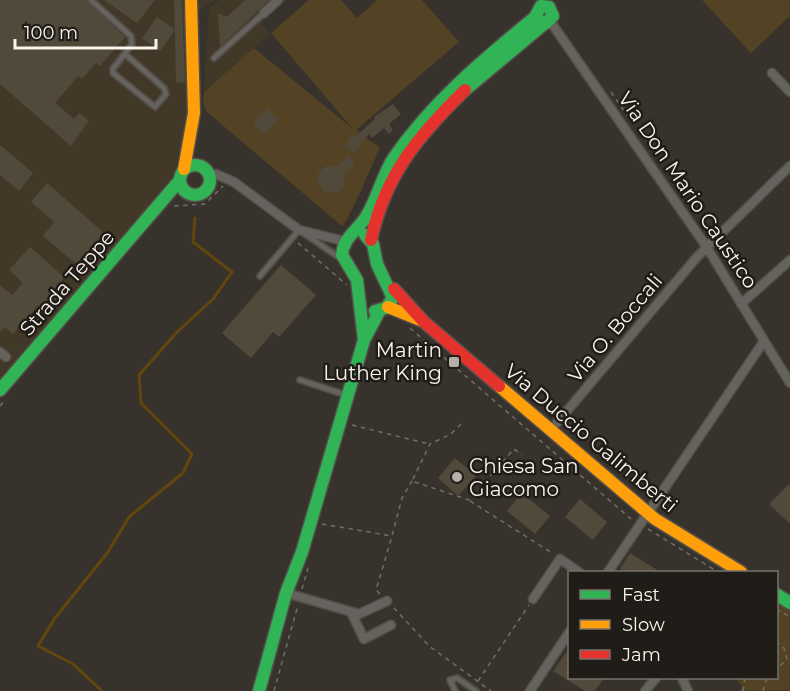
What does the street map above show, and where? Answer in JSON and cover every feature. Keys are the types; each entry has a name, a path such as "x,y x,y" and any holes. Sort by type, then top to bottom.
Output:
{"street":[{"name":"Strada Teppe","path":"4,394 165,206 182,175 194,113 191,0"},
{"path":"264,13 278,0"},
{"path":"364,340 362,303 357,280 345,261 341,249 367,216 391,163 421,122 457,85 541,14"},
{"path":"371,240 373,225 385,194 399,168 419,140 541,14"},
{"name":"Via Don Mario Caustico","path":"541,14 706,246 790,383"},
{"path":"772,73 790,92"},
{"path":"190,143 210,179"},
{"path":"190,195 183,189 182,175 192,165 202,166"},
{"name":"Via O. Boccali","path":"550,431 706,246 790,166"},
{"path":"165,206 190,195 204,192 210,179 216,174 234,182 299,230 348,238 362,233 371,240"},
{"name":"Via Duccio Galimberti","path":"371,240 377,263 394,289 424,322 647,513 738,571"},
{"path":"741,304 790,260"},
{"path":"259,691 286,593 302,552 364,340 384,309 392,301 394,289"},
{"name":"Via Duccio Galimberti","path":"362,303 372,311 384,309 424,322"},
{"path":"609,571 764,341"},
{"path":"533,599 560,559 576,571"},
{"path":"286,593 359,614 387,601"},
{"path":"351,612 364,639 391,625"},
{"path":"530,691 568,634"},
{"path":"645,691 655,679"}],"lane":[{"path":"91,0 131,36 132,44 125,54 113,73 155,107 166,94 164,88 125,54"},
{"path":"214,58 264,13"},
{"path":"260,276 299,230 345,261"},
{"path":"300,380 348,396"},
{"path":"456,691 450,680 457,678 476,691"}],"path":[{"path":"165,206 205,204 220,188 227,187"},
{"path":"292,237 349,287"},
{"path":"410,328 640,524 715,571"},
{"path":"0,406 4,394"},
{"path":"348,424 430,444 452,434 461,424"},
{"path":"430,444 402,498 376,590 429,646 491,691"},
{"path":"470,500 514,449 522,455"},
{"path":"412,481 470,500 560,559"},
{"path":"321,524 392,536"},
{"path":"274,691 309,566"},
{"path":"477,682 533,599"},
{"path":"778,642 784,648 787,659 778,669"}],"shaded area":[{"path":"0,0 216,0 188,18 190,96 185,144 168,185 0,384"},
{"path":"220,0 287,0 262,22 269,35 204,92 209,8"},
{"path":"309,0 341,0 357,18 377,0 422,0 459,42 356,130 380,148 342,226 207,112 203,104 204,92 254,48 353,129 271,33"},
{"path":"702,0 790,0 790,16 751,53"},
{"path":"778,595 790,603 790,690 740,691 742,686 736,679 778,679"}],"building":[{"path":"0,0 87,0 125,37 100,66 96,63 82,79 78,76 55,103 74,119 79,113 89,121 71,146 0,84"},
{"path":"104,0 155,0 137,23"},
{"path":"174,0 182,0 185,82 176,83 175,30"},
{"path":"245,0 269,0 220,47 218,13 227,17"},
{"path":"157,17 175,30 160,51 142,38"},
{"path":"393,104 401,114 389,124 393,130 389,134 384,128 372,138 369,134 354,153 345,146 352,135 355,137 375,119 374,117"},
{"path":"267,108 279,119 265,134 253,123"},
{"path":"0,145 33,173 19,191 0,175"},
{"path":"347,155 355,162 345,174 344,187 337,193 324,192 317,181 319,172 326,166 339,166"},
{"path":"47,183 104,233 76,264 43,236 54,222 31,202"},
{"path":"30,247 64,277 61,281 66,285 44,311 38,305 13,334 5,327 0,332 0,285 12,295 23,283 9,270"},
{"path":"281,265 316,295 279,337 273,332 251,358 222,333"},
{"name":"Chiesa San Giacomo","path":"455,458 476,476 458,496 438,478"},
{"path":"790,483 790,524 769,504"},
{"path":"522,493 550,516 535,534 507,511"},
{"path":"580,499 607,522 593,540 565,517"},
{"path":"630,553 659,571 623,571 620,569"},
{"path":"568,650 568,679 603,679 595,691 585,691 553,671"}],"waterway":[{"path":"102,691 73,664 38,646 55,618 108,552 129,517 183,473 192,454 141,403 139,375 177,332 213,299 232,272 193,242 195,218"}],"traffic: fast":[{"path":"537,20 546,23 553,16 549,7 541,6"},
{"path":"364,340 357,280 342,255 345,244 366,217 393,159 424,119 459,83 535,17 541,6"},
{"path":"465,90 544,24"},
{"path":"195,165 206,169 210,180 206,191 195,195 184,191 180,180 184,169 195,165"},
{"path":"0,390 180,180"},
{"path":"365,235 373,244 377,264 393,298 386,308 375,311"},
{"path":"259,691 286,593 302,552 364,340 380,310"},
{"path":"778,595 790,603"}],"traffic: slow":[{"path":"184,169 194,113 191,0"},
{"path":"388,307 420,320"},
{"path":"499,386 655,519 739,571"}],"traffic: jam":[{"path":"371,240 385,196 406,158 432,124 465,90"},
{"path":"394,289 424,322 499,386"}],"place":[{"name":"Martin Luther King","path":"454,362"},
{"name":"Chiesa San Giacomo","path":"457,477"}]}
